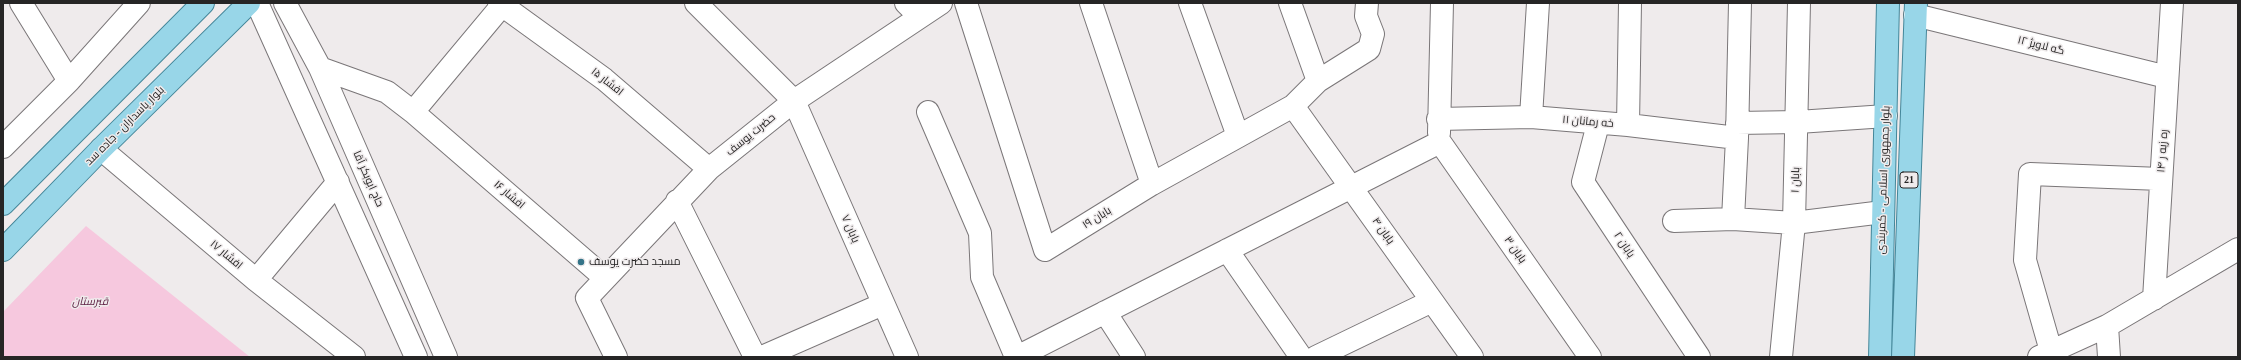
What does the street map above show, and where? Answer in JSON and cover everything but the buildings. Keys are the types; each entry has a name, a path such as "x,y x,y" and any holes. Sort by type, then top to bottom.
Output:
{"main road":[{"path":"3,204 203,3"},
{"name":"بلوار پاسداران - جاده سد","path":"3,250 101,149 249,3"},
{"name":"بلوار جمهوری اسلامی - کمربندی","path":"1880,357 1882,212 1886,116 1888,3"},
{"name":"21","path":"1903,357 1915,9"}],"street":[{"path":"21,3 69,81"},
{"path":"256,3 416,357"},
{"name":"حاج ابوبکر آقا","path":"284,3 320,68 446,357"},
{"path":"696,3 794,101"},
{"name":"حضرت یوسف","path":"616,357 587,298 605,278 709,168 913,10 940,3"},
{"name":"بابان ۱۹","path":"966,3 1044,250 1152,184 1293,106 1318,81 1369,49 1373,34 1366,16 1367,3"},
{"path":"1091,3 1152,184"},
{"path":"1190,3 1238,136"},
{"path":"1290,3 1318,81"},
{"path":"928,112 980,233 982,277 1016,357 1440,142 1438,119 1442,3"},
{"path":"1531,117 1538,3"},
{"path":"1628,125 1630,3"},
{"path":"1732,219 1737,131 1740,3"},
{"name":"بابان ۱","path":"1781,357 1794,223 1798,122 1799,3"},
{"name":"ره زبه ر ۱۴","path":"2154,299 2172,3"},
{"path":"413,112 501,4"},
{"name":"افشار ۱۵","path":"501,4 604,79 709,168"},
{"path":"3,146 69,81 128,7"},
{"name":"گه لاویژ ۱۲","path":"1915,9 2167,77"},
{"name":"افشار ۱۶","path":"320,68 387,92 413,112 605,278"},
{"name":"بابان ۷","path":"794,101 907,357"},
{"name":"بابان ۴","path":"1293,106 1472,357"},
{"name":"خه رمانان ۱۱","path":"1438,119 1531,117 1598,124 1737,131 1798,122 1886,116"},
{"name":"بابان ۲","path":"1598,124 1583,182 1699,357"},
{"name":"بابان ۳","path":"1440,142 1590,357"},
{"name":"افشار ۱۷","path":"101,149 256,280 354,357"},
{"path":"2161,179 2030,174 2026,260 2044,354 2107,326 2238,249"},
{"path":"256,280 338,182"},
{"path":"677,201 755,357"},
{"path":"1674,221 1732,219 1794,223 1882,212"},
{"path":"1227,250 1301,357"},
{"path":"1316,357 1432,301"},
{"path":"762,357 883,304"},
{"path":"1105,312 1134,357"},
{"path":"2107,326 2109,357"}],"green space":[{"name":"قبرستان","path":"86,226 250,357 3,357 3,312"}],"place":[{"name":"مسجد حضرت یوسف","path":"581,262"}]}
